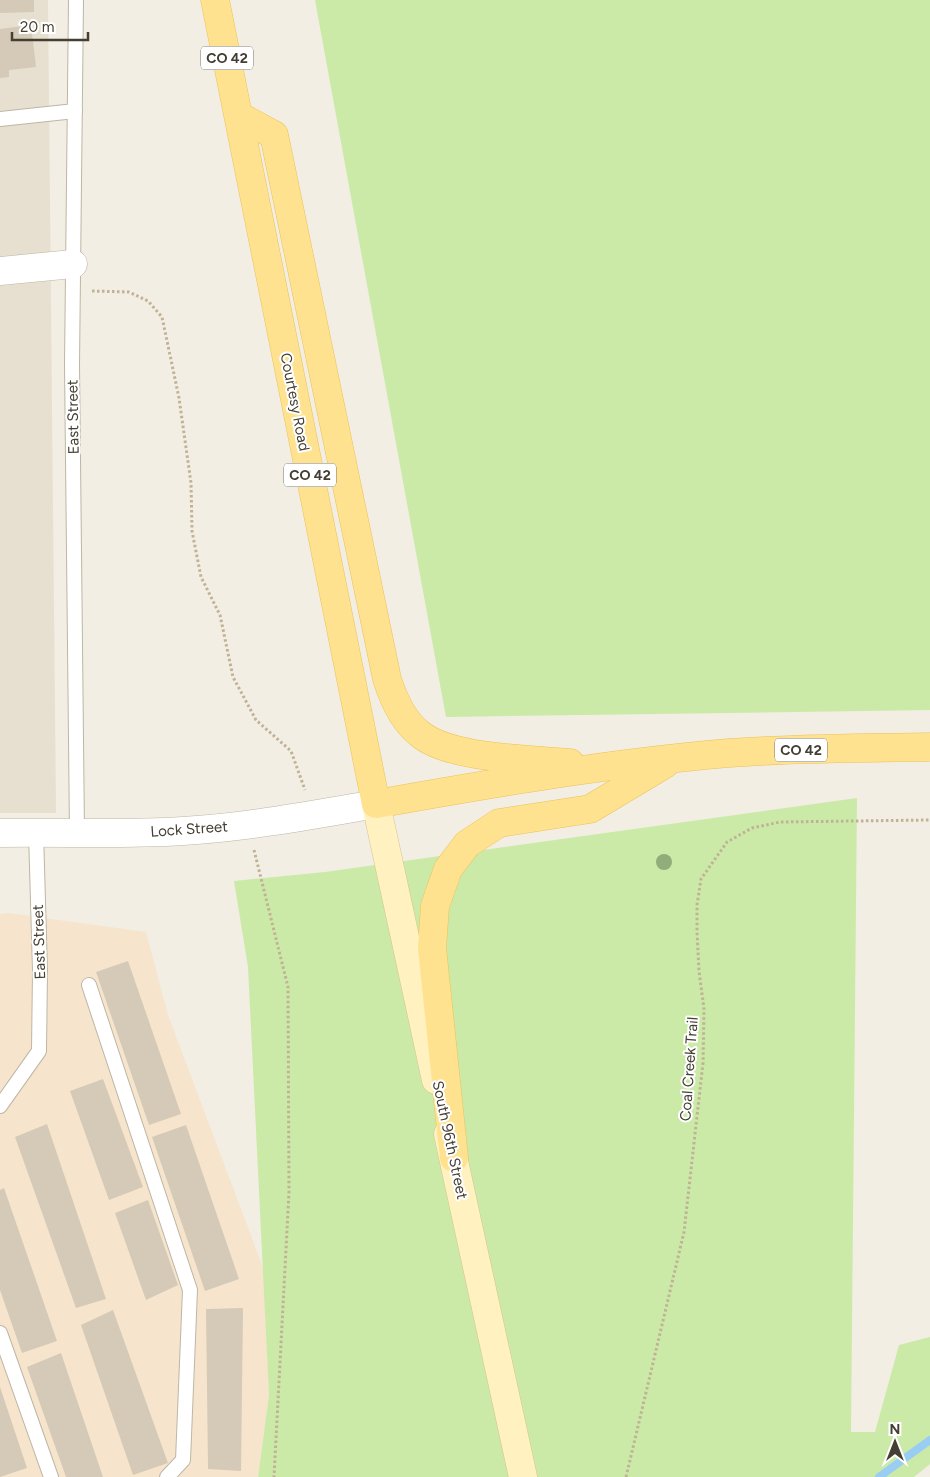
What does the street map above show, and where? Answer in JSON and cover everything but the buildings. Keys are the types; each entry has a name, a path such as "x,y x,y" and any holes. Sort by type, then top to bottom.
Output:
{"main road":[{"name":"Courtesy Road","path":"214,0 239,116 376,804"},
{"path":"239,116 274,135 387,679 395,702 420,734 450,750 606,767"},
{"name":"CO 42","path":"376,804 606,767 672,759 767,751 930,747"},
{"path":"454,1158 432,948 435,906 448,869 467,844 499,823 590,809 672,759"},
{"name":"South 96th Street","path":"376,804 523,1477"}],"street":[{"path":"0,271 73,264"},
{"name":"Lock Street","path":"0,833 185,831 248,824 376,804"}],"lane":[{"name":"East Street","path":"76,0 73,290 77,833"},
{"path":"0,120 75,111"},
{"name":"East Street","path":"0,1106 40,1051 36,832"},
{"path":"89,985 190,1290 183,1460 167,1477"},
{"path":"0,1333 51,1477"}],"path":[{"path":"73,290 129,292 148,301 162,317 179,398 191,483 192,531 201,577 220,615 233,677 256,720 291,751 314,814"},
{"name":"Coal Creek Trail","path":"626,1477 684,1232 703,1064 704,1009 699,971 697,932 697,905 701,879 727,842 752,828 780,822 930,820"},
{"path":"248,824 288,987 289,1192 274,1477"}],"shaded area":[{"path":"0,0 48,0 56,813 0,813"},
{"path":"8,913 146,932 168,1015 264,1270 269,1395 258,1477 0,1477 0,914"}],"green space":[{"path":"315,0 930,0 930,710 446,717"},
{"path":"857,798 851,1432 875,1432 899,1345 930,1337 930,1464 914,1477 258,1477 269,1395 248,967 234,881 325,872"}],"waterway":[{"path":"879,1477 930,1440"}]}
